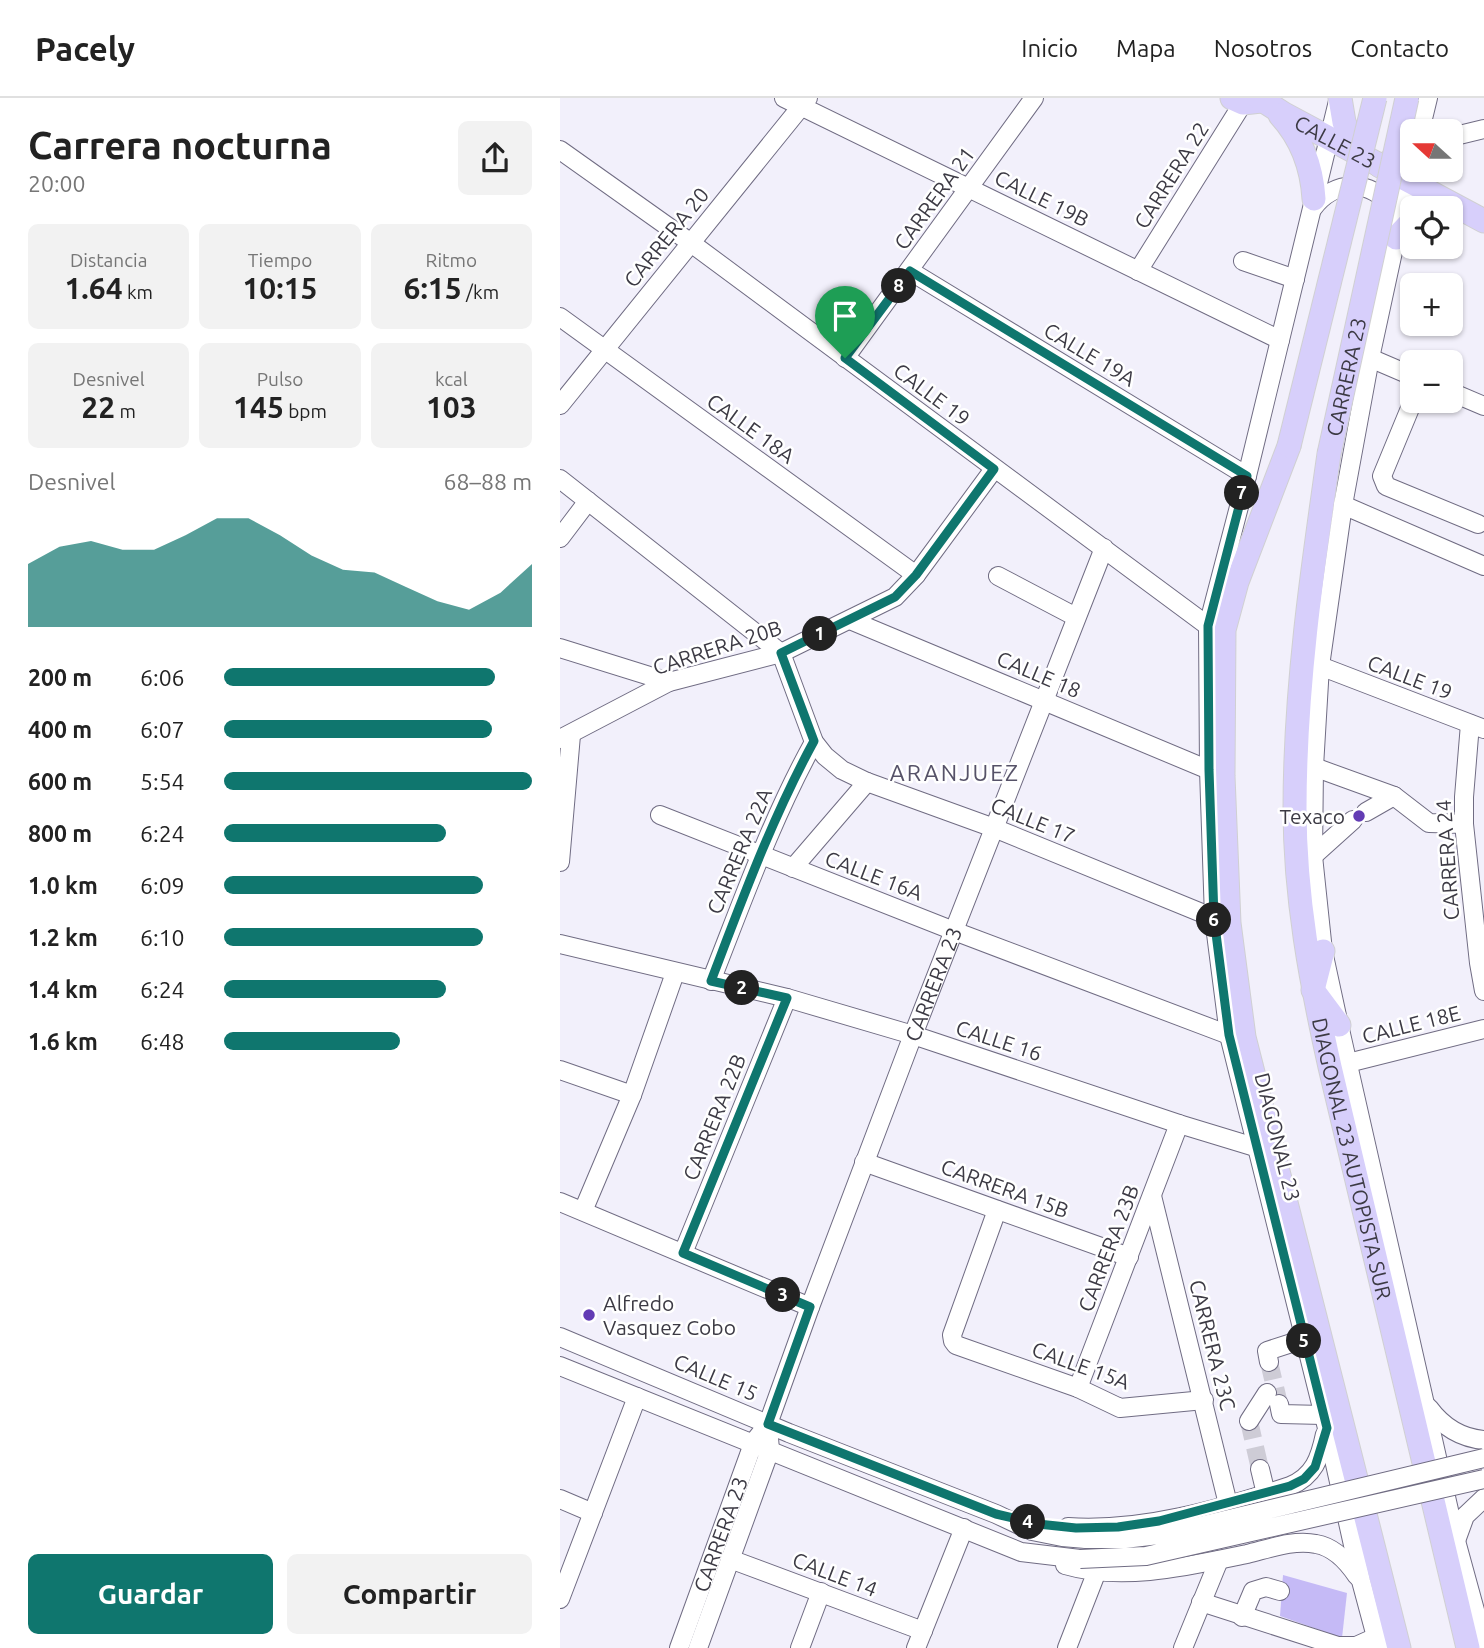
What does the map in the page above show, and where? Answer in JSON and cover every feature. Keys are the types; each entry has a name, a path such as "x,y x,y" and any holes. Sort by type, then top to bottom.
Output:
{"main road":[{"path":"1339,98 1344,122 1356,153"},
{"name":"CARRERA 23","path":"1216,628 1237,582 1289,446 1375,98"},
{"name":"CARRERA 23","path":"1311,663 1314,560 1329,454 1407,98"},
{"path":"1254,102 1295,134 1308,161 1312,205"},
{"name":"CALLE 23","path":"1254,102 1381,166 1400,171"},
{"path":"1381,166 1400,157"},
{"name":"CALLE 23","path":"1421,182 1438,196"},
{"name":"CALLE 23","path":"1463,212 1484,221"},
{"path":"1216,628 1229,923 1244,1037 1389,1644"},
{"name":"DIAGONAL 23 AUTOPISTA SUR","path":"1311,663 1295,811 1304,936 1312,990 1473,1643"},
{"path":"1323,951 1312,990 1339,1025"}],"street":[{"name":"CALLE 19B","path":"784,98 804,102 970,188 1280,340"},
{"name":"CARRERA 21","path":"845,358 1034,98"},
{"path":"1216,628 1247,476 1339,98"},
{"path":"1423,119 1428,98"},
{"name":"CARRERA 20","path":"560,405 804,102"},
{"name":"CARRERA 22","path":"1138,271 1254,102"},
{"path":"1463,134 1484,128"},
{"name":"CALLE 19","path":"560,150 691,243 994,469 1216,628"},
{"path":"1312,205 1336,188 1348,185 1362,187 1387,202 1400,227"},
{"name":"CARRERA 23","path":"1311,663 1370,358 1400,239"},
{"path":"1243,261 1295,279"},
{"name":"CALLE 19A","path":"910,271 1247,476"},
{"name":"CALLE 18A","path":"560,317 916,575"},
{"path":"1370,358 1400,371"},
{"path":"1463,397 1484,405"},
{"path":"1408,413 1382,476 1383,481 1386,485 1478,524"},
{"name":"CARRERA 20B","path":"565,737 669,682 781,653 895,597 916,575 994,469"},
{"path":"560,479 781,653"},
{"path":"560,538 588,501"},
{"path":"1343,505 1484,566"},
{"name":"CARRERA 23","path":"698,1648 730,1559 768,1424 810,1307 913,1035 1104,548"},
{"path":"998,576 1076,617"},
{"name":"CALLE 18","path":"850,620 1209,770"},
{"name":"DIAGONAL 23","path":"1216,628 1209,770 1214,918 1229,1035 1325,1422 1361,1581 1389,1644"},
{"path":"560,648 669,682"},
{"name":"CALLE 17","path":"781,653 814,741 825,756 842,770 867,782 994,828 1214,918"},
{"path":"1311,663 1313,856 1323,951 1456,1541 1473,1643"},
{"name":"CALLE 19","path":"1311,663 1477,727"},
{"name":"CARRERA 24","path":"1477,727 1464,797 1464,824 1478,891 1479,963 1484,991"},
{"path":"560,862 565,737"},
{"name":"CARRERA 22A","path":"711,981 761,855 814,741"},
{"path":"1314,767 1394,796 1429,823 1464,824"},
{"path":"793,868 867,782"},
{"path":"1313,856 1359,816 1394,796"},
{"name":"CALLE 16A","path":"660,816 1229,1035"},
{"name":"CALLE 16","path":"560,944 787,998 913,1035 1258,1148"},
{"path":"583,1211 632,1095 674,973"},
{"name":"CARRERA 22B","path":"683,1253 787,998"},
{"name":"CALLE 18E","path":"1348,1063 1484,1029"},
{"path":"560,1070 632,1095"},
{"name":"CARRERA 23B","path":"1078,1388 1179,1124"},
{"name":"CARRERA 15B","path":"864,1162 1129,1257"},
{"name":"CARRERA 23C","path":"1152,1196 1228,1504"},
{"path":"560,1202 810,1307"},
{"name":"CALLE 15A","path":"997,1210 953,1335 956,1345 1078,1388 1120,1408 1204,1400"},
{"name":"CALLE 15","path":"560,1336 768,1424 996,1514"},
{"path":"1269,1362 1266,1351 1304,1339"},
{"path":"560,1366 1021,1552 1078,1569 1134,1572 1219,1560 1298,1543 1316,1544 1337,1552 1361,1581"},
{"path":"560,1599 638,1397"},
{"path":"996,1514 1061,1527 1118,1527 1159,1521 1266,1494 1297,1483 1310,1473 1321,1452 1325,1422 1281,1414 1273,1398 1249,1421"},
{"path":"1426,1405 1435,1417 1452,1431 1484,1440"},
{"name":"CARRERA 23","path":"679,1648 761,1447"},
{"path":"996,1514 1032,1531 1062,1537 1086,1539 1167,1534 1484,1458"},
{"path":"1260,1469 1266,1494"},
{"path":"1021,1552 1080,1559 1146,1556 1484,1479"},
{"path":"1456,1541 1465,1516 1484,1498"},
{"path":"560,1499 593,1513"},
{"path":"919,1640 964,1528"},
{"name":"CALLE 14","path":"730,1559 821,1592 919,1640"},
{"path":"1182,1648 1219,1560"},
{"path":"1067,1648 1097,1571"},
{"path":"1241,1617 1254,1591 1266,1587 1280,1591"},
{"path":"800,1648 821,1592"},
{"path":"1201,1602 1338,1646 1389,1644"}],"shaded area":[{"path":"1283,1575 1347,1593 1342,1638 1280,1616"}],"tunnel":[{"path":"1269,1362 1279,1404"},
{"path":"1249,1421 1260,1469"}],"place":[{"name":"Texaco","path":"1359,816"},
{"name":"Alfredo Vasquez Cobo","path":"589,1315"}],"district":[{"name":"ARANJUEZ","path":"955,772"}],"route":[{"path":"910,271 1247,476 1208,626 1214,918 1229,1035 1327,1428 1315,1467 1304,1479 1290,1486 1175,1517 1118,1527 1076,1528 1038,1524 996,1514 768,1424 810,1307 683,1253 787,998 711,981 761,855 814,741 781,653 895,597 916,575 994,469 845,358 910,271"}]}
